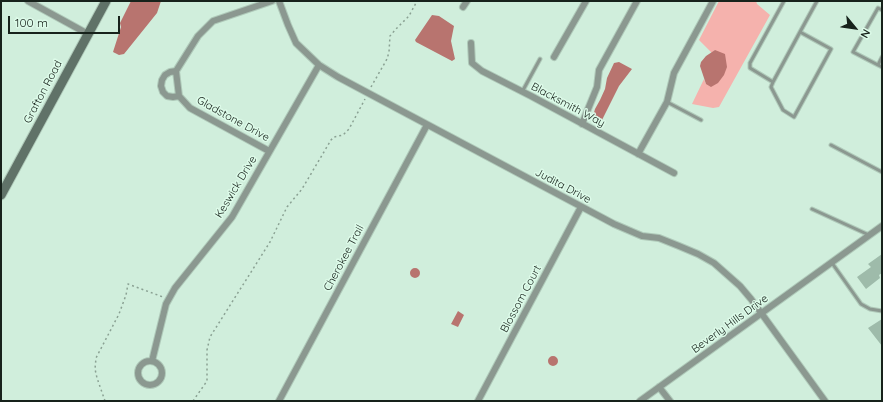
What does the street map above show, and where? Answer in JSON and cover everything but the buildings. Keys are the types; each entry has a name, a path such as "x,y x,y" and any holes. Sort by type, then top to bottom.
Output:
{"street":[{"path":"28,1 88,34"},
{"name":"Grafton Road","path":"1,195 106,1"},
{"path":"176,71 165,75 161,86 163,92 173,98 179,96 176,71 198,36 214,21 272,1"},
{"name":"Judita Drive","path":"279,1 296,43 319,65 338,77 614,224 642,236 659,238 698,254 714,263 740,286 825,401"},
{"path":"554,57 586,1"},
{"path":"582,124 597,87 599,70 637,1"},
{"path":"638,154 667,102 674,73 713,1"},
{"name":"Blacksmith Way","path":"471,43 472,63 482,72 674,173"},
{"name":"Keswick Drive","path":"152,361 168,300 175,288 232,217 319,65"},
{"name":"Gladstone Drive","path":"179,96 190,108 269,150"},
{"name":"Cherokee Trail","path":"279,401 427,125"},
{"name":"Blossom Court","path":"478,401 581,207"},
{"name":"Beverly Hills Drive","path":"640,401 882,226"},
{"path":"659,387 670,401"}],"lane":[{"path":"773,82 750,68 750,64 784,1"},
{"path":"800,32 831,49 794,118 783,110 771,87 800,32 818,1"},
{"path":"882,10 878,8 853,52 882,67"},
{"path":"878,65 882,57"},
{"path":"522,92 540,59"},
{"path":"667,102 701,120"},
{"path":"831,145 882,172"},
{"path":"812,209 870,235"},
{"path":"832,263 861,304 870,310 882,311"}],"path":[{"path":"193,401 207,381 207,350 210,337 270,242 287,207 302,189 331,140 334,137 343,135 349,129 387,59 390,36 409,16 416,1"},
{"path":"105,401 95,369 96,358 119,314 126,295 128,284 168,300"}],"shaded area":[{"path":"131,1 161,1 157,13 124,54 119,55 113,52 121,27 120,23"},
{"path":"719,1 756,1 757,4 770,15 719,107 713,108 692,104 704,79 706,84 715,50 712,53 699,40"},
{"path":"432,15 439,16 454,26 451,41 455,59 452,61 416,42 415,40"},
{"path":"715,50 725,54 727,67 724,75 718,83 711,87 706,84 700,66 701,62 706,56"},
{"path":"619,62 632,69 619,86 602,120 593,116 595,109 605,89 607,78 614,63"},
{"path":"413,268 417,268 420,273 417,278 413,278 410,275 410,271"},
{"path":"458,311 464,315 458,327 451,324"},
{"path":"553,356 558,361 553,366 548,361"}]}
